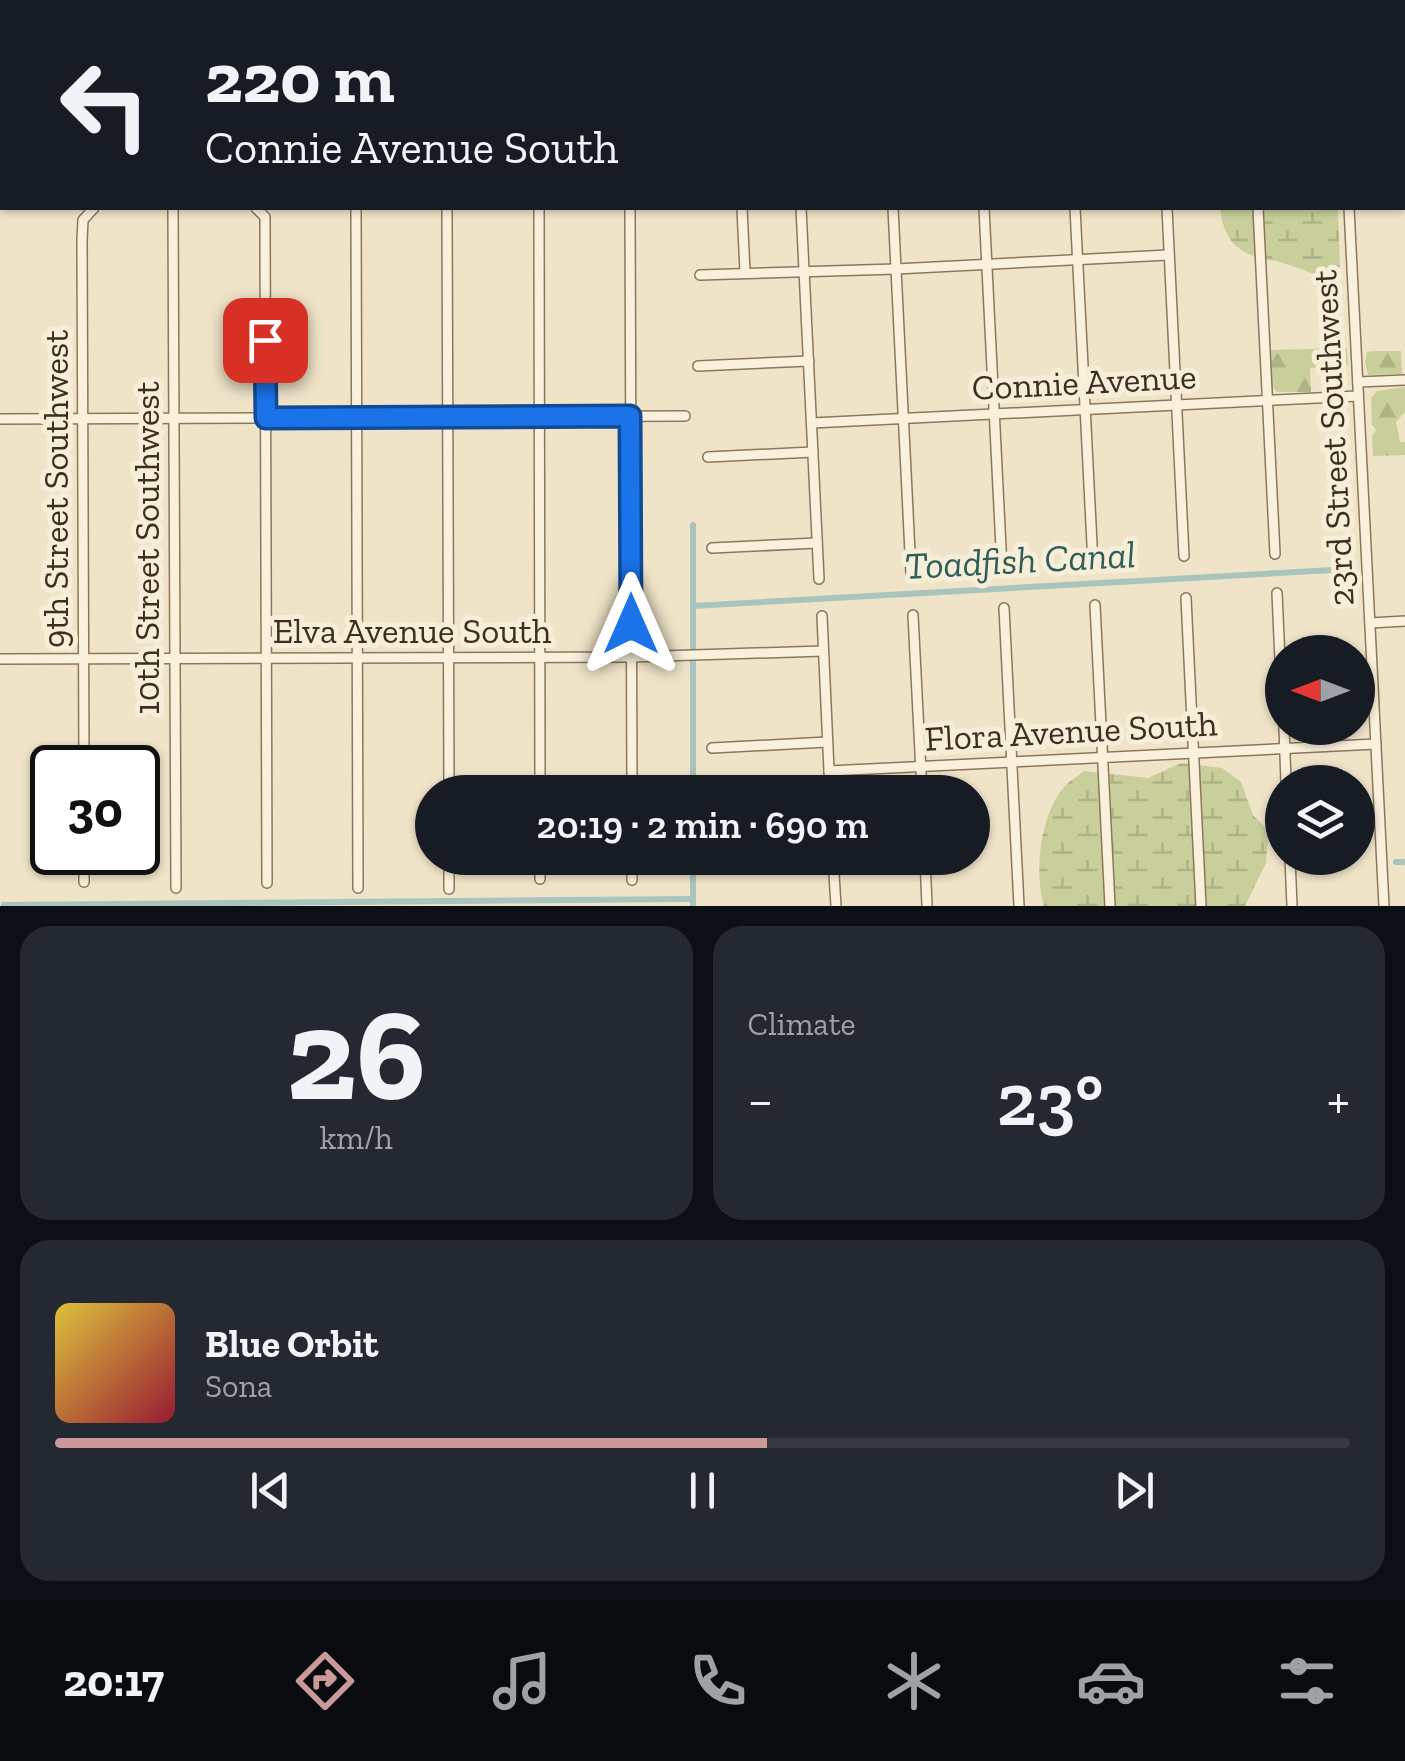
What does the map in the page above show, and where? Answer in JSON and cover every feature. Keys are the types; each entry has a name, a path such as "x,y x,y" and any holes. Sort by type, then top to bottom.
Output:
{"street":[{"path":"848,0 922,0"},
{"name":"9th Street Southwest","path":"84,745 82,240 83,220 90,210"},
{"name":"10th Street Southwest","path":"174,210 176,888"},
{"path":"259,210 265,224 268,883"},
{"path":"356,210 358,888"},
{"path":"447,210 449,775"},
{"path":"538,210 540,775"},
{"path":"630,210 632,775"},
{"path":"742,210 745,272"},
{"path":"801,210 820,579"},
{"path":"893,210 911,573"},
{"path":"984,210 1002,568"},
{"path":"1075,210 1093,564"},
{"path":"1167,210 1184,556"},
{"path":"1258,210 1275,554"},
{"name":"23rd Street Southwest","path":"1349,210 1384,906"},
{"path":"700,275 1168,255"},
{"path":"698,366 809,361"},
{"path":"1358,382 1405,380"},
{"name":"Connie Avenue","path":"812,423 1358,396"},
{"path":"0,418 685,416"},
{"path":"708,457 813,452"},
{"path":"712,548 818,543"},
{"path":"1277,593 1279,635"},
{"path":"1186,598 1202,906"},
{"path":"1095,605 1110,906"},
{"path":"1004,608 1018,906"},
{"path":"913,615 921,775"},
{"path":"822,616 829,775"},
{"path":"1370,623 1405,621"},
{"name":"Elva Avenue South","path":"0,659 631,658 823,652"},
{"path":"712,748 828,742"},
{"name":"Flora Avenue South","path":"829,771 1376,744"},
{"path":"1284,748 1285,765"},
{"path":"84,875 84,882"},
{"path":"449,875 449,890"},
{"path":"632,875 632,880"},
{"path":"834,875 836,906"},
{"path":"926,875 927,906"},
{"path":"1291,875 1292,906"}],"green space":[{"path":"1220,210 1338,210 1340,270 1326,278 1250,255 1235,245 1225,230"},
{"path":"1347,348 1348,366 1310,368 1311,392 1277,392 1272,386 1271,350"},
{"path":"1401,351 1402,374 1368,375 1365,362 1367,352"},
{"path":"1405,387 1405,412 1396,422 1400,442 1405,442 1405,455 1373,456 1372,437 1376,430 1372,425 1371,398 1377,391"},
{"path":"1181,763 1222,768 1241,782 1253,815 1265,827 1265,865 1245,906 1044,906 1041,844 1049,812 1066,785 1084,771 1148,778"}],"waterway":[{"path":"693,525 693,651"},
{"name":"Toadfish Canal","path":"693,606 1350,569"},
{"path":"693,661 693,775"},
{"path":"1396,862 1405,862"},
{"path":"693,875 693,906"},
{"path":"4,905 693,899"}],"route":[{"path":"265,340 266,418 630,416 631,624"}]}
